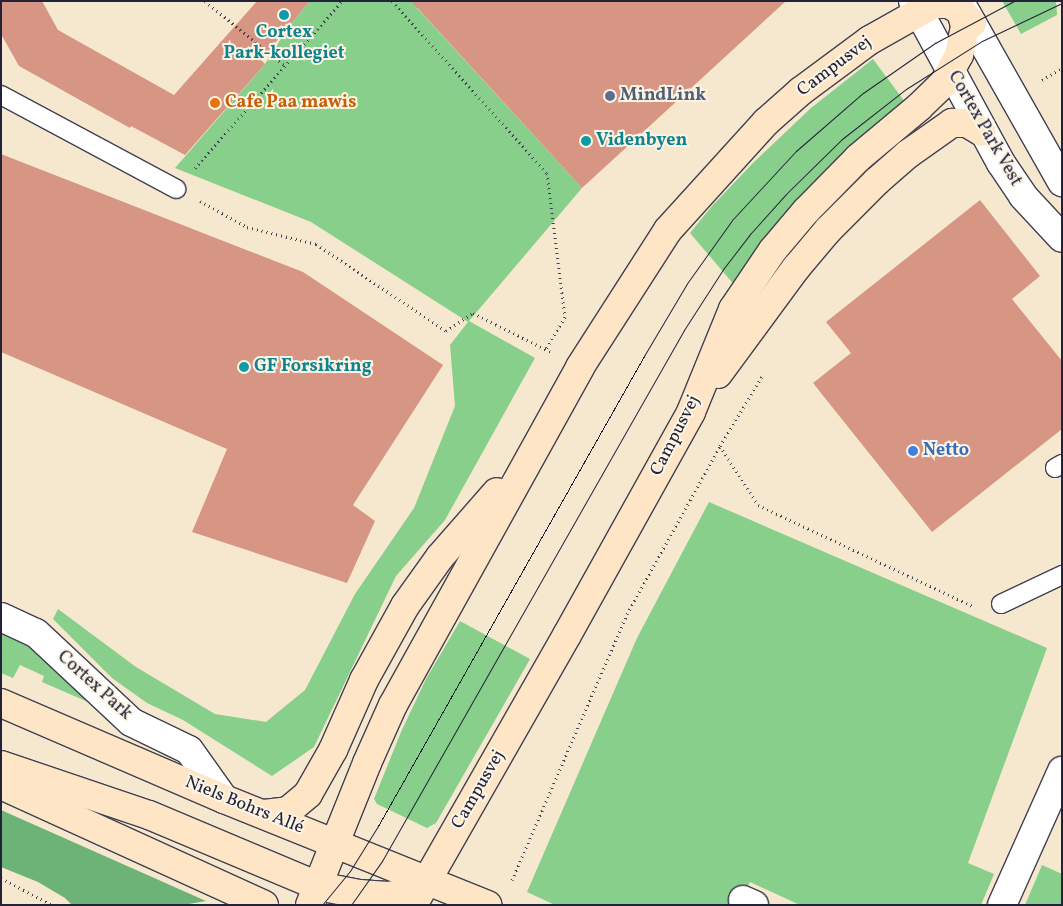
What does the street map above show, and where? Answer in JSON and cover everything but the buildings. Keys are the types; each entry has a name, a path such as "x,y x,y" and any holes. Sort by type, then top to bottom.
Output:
{"street":[{"name":"Campusvej","path":"325,896 332,850 393,705 580,367 668,230 738,151 766,122 801,91 915,6 949,4 963,9 965,26 958,56 951,73 934,94 877,141 830,186 772,250 733,309 691,412 413,905"},
{"name":"Cortex Park Vest","path":"915,6 982,132 1023,196 1062,238"},
{"path":"963,9 1062,182"},
{"path":"691,412 796,268 850,206 908,154 952,123 967,123 982,132"},
{"name":"Campusvej","path":"264,814 288,811 308,794 333,750 364,680 405,606 440,557 536,447"},
{"name":"Cortex Park","path":"1,617 36,633 132,722 189,750 224,800"},
{"name":"Niels Bohrs Allé","path":"1,703 224,800 307,831 332,850 428,880 488,905"},
{"path":"1,765 149,815 325,896 388,896 410,892 428,880"},
{"path":"1002,905 1062,771"},
{"path":"1,785 264,905"}],"lane":[{"path":"1,95 176,189"},
{"path":"1001,604 1062,575"}],"path":[{"path":"205,1 285,66"},
{"path":"342,1 176,189 247,226 316,244 446,331 473,313 580,367"},
{"path":"392,1 547,173 565,317 546,349"},
{"path":"512,880 627,614 764,371"},
{"path":"720,446 758,505 972,606 1001,604"},
{"path":"1,878 52,905"}],"green space":[{"path":"310,1 420,1 417,8 582,188 469,321 535,358 445,520 396,576 314,747 272,776 183,720 147,703 112,678 53,619 58,609 136,667 215,714 266,722 305,690 355,594 414,508 455,406 450,345 468,322 311,222 175,168 265,64 287,29"},
{"path":"1002,1 1056,1 1057,15 1021,34"},
{"path":"873,59 905,102 736,287 690,233 712,206 753,163 811,108"},
{"path":"709,502 1047,648 968,863 994,874 981,905 800,905 750,882 738,905 555,905 527,892 637,638"},
{"path":"460,621 530,659 436,823 427,828 377,804 374,799 401,732 426,679"},
{"path":"1,625 18,635 54,664 88,702 42,682 44,676 20,665 13,678 1,673"},
{"path":"1,810 206,901 183,905 72,905 65,898 38,882 1,867"},
{"path":"1042,865 1062,874 1062,905 1025,905"}],"tram line":[{"path":"322,905 350,871 378,826 644,356 688,282 733,219 796,151 863,93 935,43 1014,1"},
{"path":"351,905 382,861 684,330 724,268 751,233 786,194 842,139 906,89 982,41 1062,3"}],"place":[{"name":"Cortex Park-kollegiet","path":"284,15"},
{"name":"MindLink","path":"610,96"},
{"name":"Cafe Paa mawis","path":"215,103"},
{"name":"Videnbyen","path":"586,141"},
{"name":"GF Forsikring","path":"244,367"},
{"name":"Netto","path":"913,451"}]}
